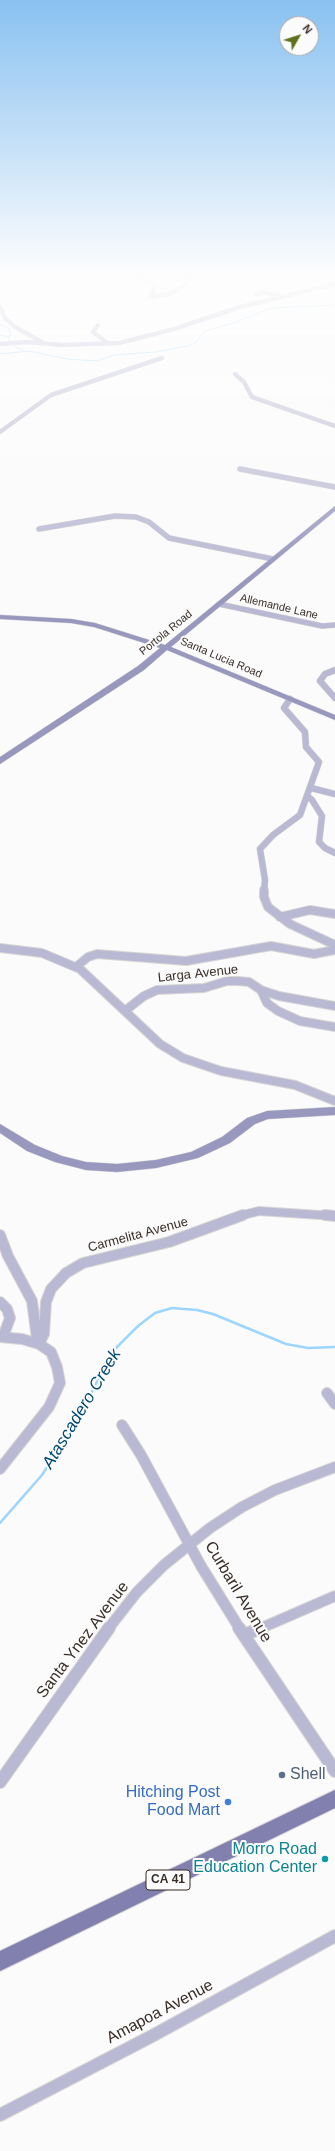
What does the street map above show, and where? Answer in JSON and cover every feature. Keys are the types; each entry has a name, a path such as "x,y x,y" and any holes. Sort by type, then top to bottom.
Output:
{"main road":[{"name":"CA 41","path":"0,1961 335,1799"}],"street":[{"path":"0,432 52,395 116,373"},
{"path":"235,374 244,382 249,393 258,400 335,426"},
{"path":"240,469 335,487"},
{"name":"Portola Road","path":"0,761 128,677 167,648 335,508"},
{"path":"39,529 115,516 136,517 149,522 169,538 273,559"},
{"name":"Allemande Lane","path":"219,604 322,626 335,625"},
{"name":"Santa Lucia Road","path":"0,617 86,622 167,648 335,718"},
{"path":"335,670 325,674 320,681 335,698"},
{"path":"290,699 284,708 305,732 306,747 319,762 313,775 311,788 298,818 283,827 260,848 265,880 264,897 268,907 280,917 304,932 335,945"},
{"path":"311,788 335,794"},
{"path":"307,796 312,800 322,816 319,842 324,848 335,853"},
{"path":"280,917 310,910 335,914"},
{"path":"76,967 88,957 97,954 186,961 271,946 319,954 335,950"},
{"path":"0,948 21,949 42,953 76,967 88,975 160,1044 187,1060 221,1071 281,1081 309,1089 335,1101"},
{"name":"Larga Avenue","path":"126,1010 151,992 164,989 204,988 227,981 238,980 250,982 261,990 267,1003 278,1011 300,1021 335,1027"},
{"path":"261,990 279,996 335,1006"},
{"path":"0,1128 31,1148 59,1159 86,1166 117,1168 156,1164 194,1154 226,1140 251,1121 267,1115 335,1111"},
{"name":"Carmelita Avenue","path":"39,1344 44,1334 46,1302 51,1289 66,1273 83,1263 169,1242 249,1213 272,1210 335,1216"},
{"path":"0,1235 8,1256 32,1301 35,1334 39,1344"},
{"path":"0,1302 7,1309 10,1318 1,1337 22,1339 39,1344 51,1352 57,1367 60,1383 49,1407 0,1469"},
{"path":"327,1393 335,1404"},
{"name":"Curbaril Avenue","path":"122,1424 244,1635 335,1771"},
{"name":"Santa Ynez Avenue","path":"0,1782 102,1636 137,1592 164,1565 210,1528 242,1507 275,1490 335,1467"},
{"path":"244,1635 335,1596"},
{"name":"Amapoa Avenue","path":"0,2115 152,2036 335,1936"}],"waterway":[{"name":"Atascadero Creek","path":"0,1523 42,1475 80,1416 111,1353 138,1326 155,1313 172,1308 197,1310 213,1314 286,1344 308,1348 335,1347"}],"place":[{"name":"Shell","path":"282,1775"},
{"name":"Hitching Post Food Mart","path":"228,1802"},
{"name":"Morro Road Education Center","path":"325,1859"}]}
